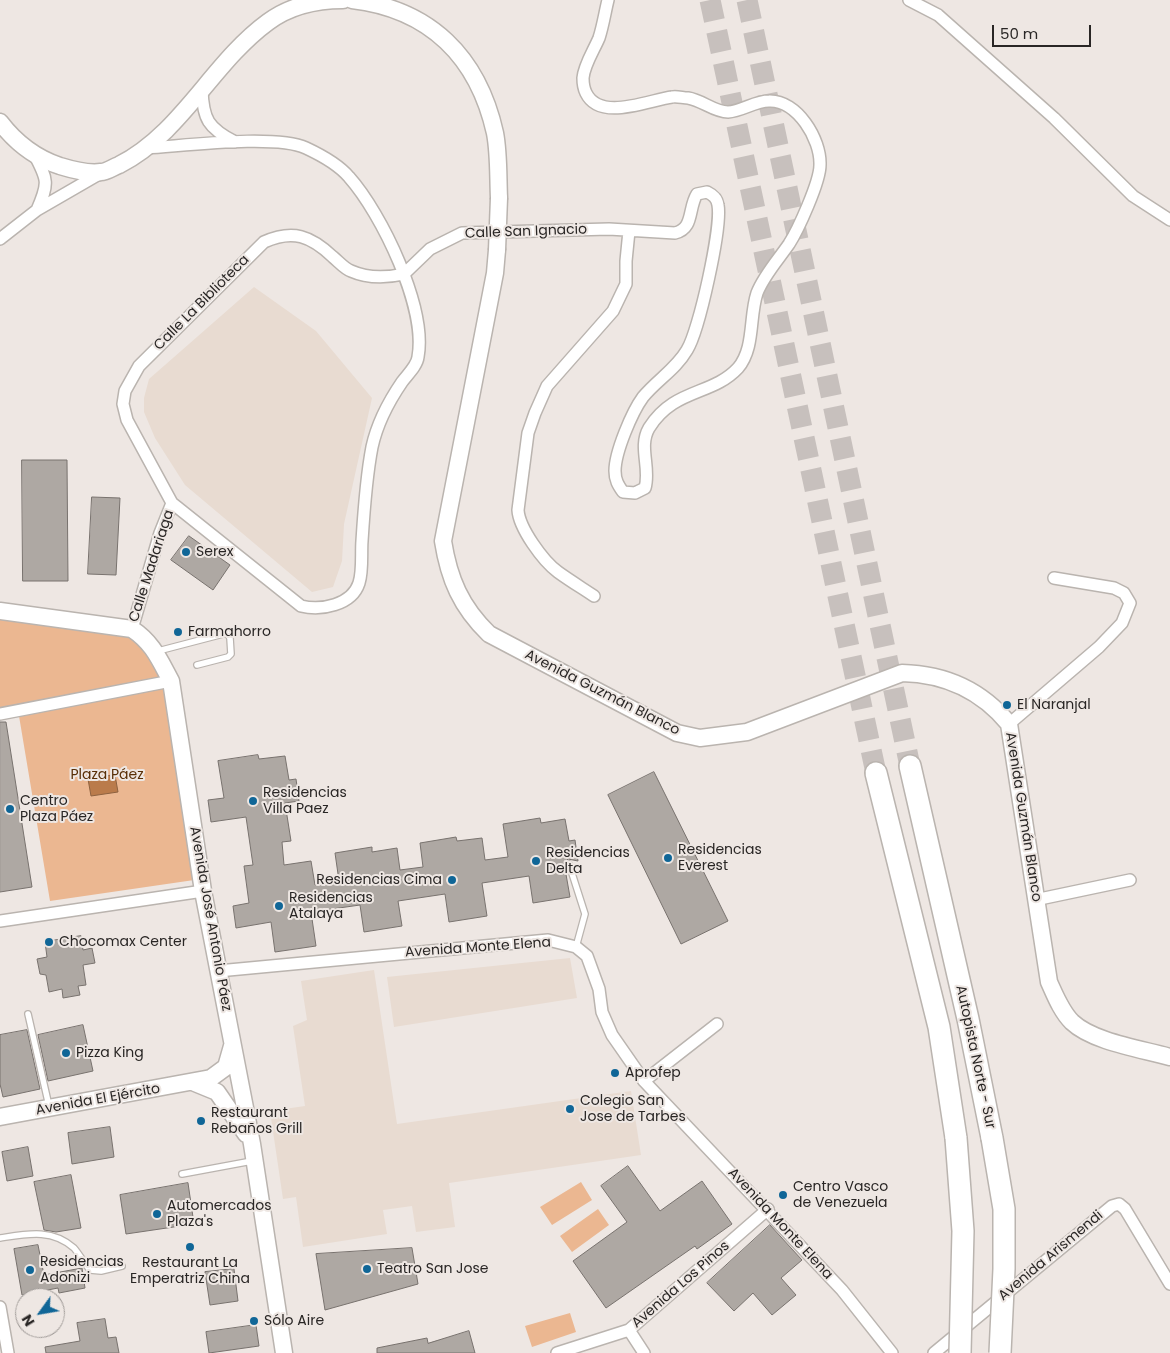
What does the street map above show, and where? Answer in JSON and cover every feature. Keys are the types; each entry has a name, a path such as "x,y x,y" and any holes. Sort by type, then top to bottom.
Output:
{"highway":[{"name":"Autopista Norte - Sur","path":"910,766 968,1018 1004,1209 1004,1269 1000,1353"},
{"path":"876,773 939,1027 956,1138 963,1231 960,1353"}],"street":[{"path":"0,239 37,210 147,148 176,120 246,41 269,21 295,6 322,0 343,0"},
{"name":"Avenida Guzmán Blanco","path":"352,0 392,7 431,28 460,56 473,74 486,102 495,134 499,198 497,250 493,283 443,540 447,564 461,602 475,621 490,634 677,733 700,738 747,732 902,673 925,673 955,683 980,695 996,708 1009,724 1035,900 1050,982 1058,1002 1072,1022 1092,1034 1170,1057"},
{"name":"Calle San Ignacio","path":"404,274 430,249 462,233 609,229 676,233 684,231 688,226 692,202 697,194 707,192 715,197 718,205 716,240 694,334 680,361 642,398 619,452 615,470 617,484 623,492 635,493 645,488 648,478 643,442 660,413 671,403 730,375 746,354 758,293 790,242 816,183 820,165 818,147 809,129 792,108 779,101 767,101 729,112 691,99 673,97 645,105 602,107 590,100 585,91 583,77 600,35 608,0"},
{"path":"910,0 938,15 1054,118 1133,196 1170,220"},
{"path":"202,90 202,107 207,122 235,142"},
{"path":"0,122 17,141 34,154 63,167 79,171 103,172"},
{"path":"147,148 235,142 268,142 303,146 325,157 348,176 366,200 397,256 404,274 420,340 418,360 401,384 377,427 365,490 359,583 346,599 333,606 315,609 302,606 172,503"},
{"path":"34,154 42,170 47,189 37,210"},
{"path":"594,596 556,570 526,533 519,520 518,510 528,433 535,413 547,386 613,312 626,284 626,261 630,231"},
{"name":"Calle La Biblioteca","path":"172,503 126,420 123,404 125,391 139,366 264,242 279,235 297,235 320,245 349,271 368,277 388,277 404,274"},
{"name":"Calle Madariaga","path":"132,629 160,533 172,503"},
{"path":"1009,724 1099,647 1122,623 1130,603 1124,593 1114,588 1054,578"},
{"path":"0,611 132,629"},
{"name":"Avenida José Antonio Páez","path":"132,629 146,638 156,652 171,682 203,891 252,1144 284,1353"},
{"path":"0,714 171,682"},
{"path":"1035,900 1130,880"},
{"path":"0,921 203,891"},
{"name":"Avenida Monte Elena","path":"218,971 548,940 576,947 587,956 599,989 602,1012 612,1035 644,1081 768,1209 842,1290 892,1353"},
{"path":"644,1081 717,1024"},
{"name":"Avenida El Ejército","path":"0,1117 195,1083 211,1078 226,1067 233,1042"},
{"path":"195,1083 208,1086 220,1096 252,1144"},
{"name":"Avenida Arismendi","path":"934,1353 1112,1206 1119,1204 1125,1210 1170,1284"},
{"name":"Avenida Los Pinos","path":"557,1353 629,1330 768,1209"},
{"path":"0,1307 8,1353"},
{"path":"629,1330 644,1353"}],"lane":[{"path":"156,652 227,633 232,651 228,657 197,665"},
{"path":"569,864 586,914 576,947"},
{"path":"28,1014 49,1108"},
{"path":"182,1174 254,1161"},
{"path":"0,1238 36,1232 50,1235 72,1247 90,1270 100,1271 122,1266"}],"shaded area":[{"path":"254,287 316,331 372,398 344,524 342,561 333,587 312,592 185,485 155,438 144,412 144,398 149,379"},
{"path":"115,775 118,792 91,796 88,779"},
{"path":"570,958 577,998 394,1027 387,977"},
{"name":"Colegio San Jose de Tarbes","path":"374,970 397,1124 631,1091 641,1155 449,1183 455,1227 416,1232 412,1206 383,1210 387,1234 303,1247 296,1197 283,1199 270,1111 305,1106 293,1026 307,1020 301,981"}],"green space":[{"name":"Plaza Páez","path":"0,611 132,629 171,681 201,879 50,901 18,710 0,714"},
{"path":"581,1182 592,1200 552,1225 540,1207"},
{"path":"598,1209 609,1225 572,1252 560,1236"},
{"path":"570,1313 576,1332 532,1347 525,1326"}],"building":[{"path":"22,460 67,460 68,581 23,581"},
{"path":"92,497 120,498 116,575 88,574"},
{"path":"189,536 230,565 213,590 171,560"},
{"name":"Centro Plaza Páez","path":"0,722 6,722 32,887 0,892"},
{"path":"258,755 259,759 285,756 289,780 296,779 299,801 285,803 291,841 282,842 284,865 311,861 315,885 339,881 335,853 372,847 372,852 397,848 400,870 423,867 420,843 456,837 457,841 482,838 485,860 508,857 503,824 540,818 541,823 565,819 569,841 575,840 578,861 568,859 564,863 570,897 533,903 529,876 482,883 487,916 449,922 445,894 398,901 402,926 364,932 360,905 311,912 316,946 275,952 271,922 236,928 233,906 249,903 244,866 253,865 246,817 211,822 208,800 224,798 218,761"},
{"name":"Residencias Everest","path":"654,772 728,921 681,944 608,795"},
{"path":"81,936 83,950 92,948 95,963 83,965 86,985 78,986 80,995 63,998 62,989 49,992 46,975 40,974 37,959 47,957 45,942"},
{"name":"Pizza King","path":"83,1025 93,1071 48,1081 38,1035"},
{"path":"27,1030 40,1089 3,1097 0,1084 0,1035"},
{"path":"110,1127 114,1157 72,1164 68,1133"},
{"path":"28,1147 33,1176 7,1181 2,1152"},
{"path":"628,1166 660,1211 702,1181 732,1224 697,1249 695,1246 606,1308 573,1261 627,1222 601,1186"},
{"path":"71,1175 81,1228 56,1232 44,1230 34,1182"},
{"name":"Automercados Plaza's","path":"188,1183 194,1224 126,1234 120,1195"},
{"path":"770,1225 802,1260 781,1278 796,1295 772,1315 753,1293 734,1311 707,1283"},
{"name":"Residencias Adonizi","path":"38,1245 44,1275 82,1268 85,1288 65,1292 65,1288 21,1288 14,1249"},
{"name":"Teatro San Jose","path":"412,1248 418,1284 325,1310 316,1254"},
{"path":"234,1269 238,1301 210,1305 205,1272"},
{"path":"105,1319 108,1338 116,1337 119,1353 46,1353 45,1347 80,1341 77,1323"},
{"path":"256,1325 259,1346 209,1353 206,1332"},
{"path":"469,1331 475,1353 377,1353 377,1348 427,1338 428,1343"}],"tunnel":[{"path":"710,0 876,773"},
{"path":"747,0 910,766"}],"place":[{"name":"Serex","path":"186,552"},
{"name":"Farmahorro","path":"178,632"},
{"name":"El Naranjal","path":"1007,705"},
{"name":"Residencias Villa Paez","path":"253,801"},
{"name":"Centro Plaza Páez","path":"10,809"},
{"name":"Residencias Everest","path":"668,858"},
{"name":"Residencias Delta","path":"536,861"},
{"name":"Residencias Cima","path":"452,880"},
{"name":"Residencias Atalaya","path":"279,906"},
{"name":"Chocomax Center","path":"49,942"},
{"name":"Pizza King","path":"66,1053"},
{"name":"Aprofep","path":"615,1073"},
{"name":"Colegio San Jose de Tarbes","path":"570,1109"},
{"name":"Restaurant Rebaños Grill","path":"201,1121"},
{"name":"Centro Vasco de Venezuela","path":"783,1195"},
{"name":"Automercados Plaza's","path":"157,1214"},
{"name":"Restaurant La Emperatriz China","path":"190,1247"},
{"name":"Teatro San Jose","path":"367,1269"},
{"name":"Residencias Adonizi","path":"30,1270"},
{"name":"Sólo Aire","path":"254,1321"}]}
